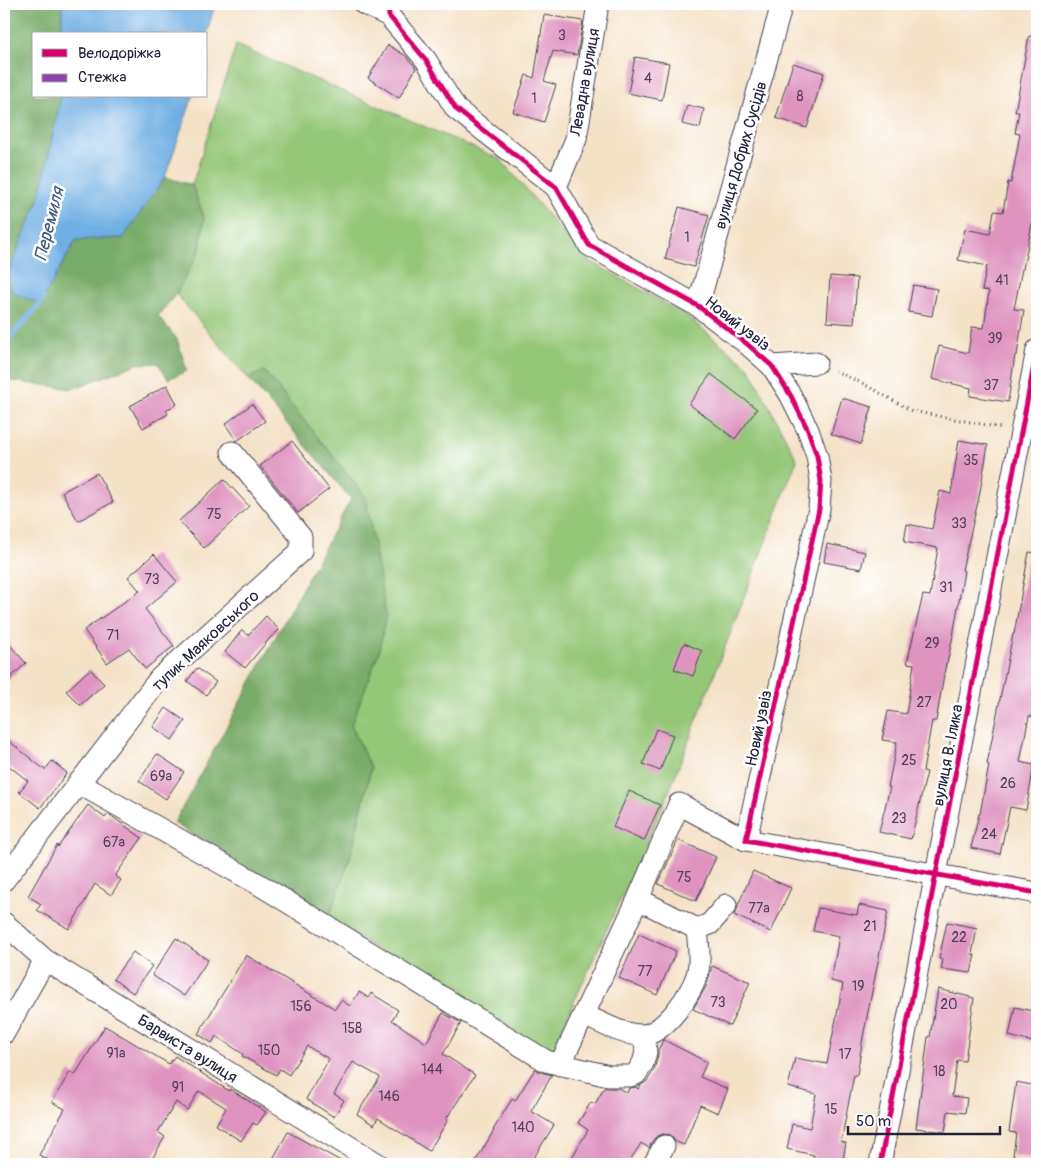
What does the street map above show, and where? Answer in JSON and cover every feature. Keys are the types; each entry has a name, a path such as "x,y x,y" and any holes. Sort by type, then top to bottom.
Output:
{"street":[{"path":"364,4 389,10"},
{"name":"Левадна вулиця","path":"556,187 576,139 598,4"},
{"name":"вулиця Добрих Сусідів","path":"698,306 782,4"},
{"name":"Новий узвіз","path":"389,10 426,60 456,109 556,187 589,245 698,306 746,343 772,366 792,396 808,430 821,481 820,509 746,840"},
{"name":"вулиця В. Ілика","path":"880,1164 1037,350"},
{"path":"772,366 816,363"},
{"name":"тупик Маяковського","path":"4,880 160,678 302,551 301,537 232,452"},
{"path":"78,783 260,885 546,1061 609,1076 630,1076 636,1074 643,1063 646,1052 644,1035"},
{"path":"560,1065 638,899 679,804 746,840 1037,893"},
{"path":"638,899 697,929 710,924 726,905"},
{"name":"Барвиста вулиця","path":"4,924 45,960 378,1164"},
{"path":"584,1015 623,1032 644,1035 659,1029 678,1008 692,988 698,971 697,929"},
{"path":"4,1032 45,960"}],"path":[{"path":"816,363 862,383 912,411 1022,431"}],"green space":[{"path":"4,4 62,4 62,32 32,32 32,98 61,99 39,200 8,272 40,304 76,240 123,238 165,177 192,185 204,217 200,250 176,294 158,316 177,339 187,371 168,379 158,363 137,364 72,389 4,380"},
{"path":"236,45 500,159 585,258 684,314 749,367 797,460 667,797 549,1057 328,919 350,858 371,768 351,725 379,652 366,497 264,371 248,378 176,294 200,250 204,217 192,185"},
{"path":"264,371 366,497 386,615 379,652 351,725 371,768 350,858 328,919 174,823 351,499 248,378"}],"water":[{"path":"62,4 215,4 207,32 62,32"},
{"path":"61,98 192,98 165,177 123,238 76,240 40,304 12,292 8,272 39,200"}],"building":[{"path":"544,15 583,21 577,55 553,51 544,81 556,85 544,122 513,112 526,75 534,78"},
{"path":"1029,36 1037,37 1037,198 1014,309 1024,310 1008,402 970,396 971,388 932,379 939,346 968,353 972,327 984,328 989,291 982,290 987,266 958,260 965,229 990,234 994,211 1003,212 1008,182 1011,183 1020,134 1015,133 1019,112 1015,112"},
{"path":"388,45 406,56 416,68 399,98 368,78"},
{"path":"635,57 669,63 662,100 628,93"},
{"path":"793,63 824,73 807,128 776,118"},
{"path":"687,105 704,109 700,128 682,124"},
{"path":"679,207 709,215 694,267 665,259"},
{"path":"830,276 857,278 854,324 827,322"},
{"path":"913,285 937,289 932,316 908,312"},
{"path":"711,374 757,409 735,439 689,404"},
{"path":"167,385 177,404 166,410 168,414 143,428 130,406"},
{"path":"842,398 872,407 861,444 831,434"},
{"path":"252,404 265,421 237,441 225,424"},
{"path":"959,440 988,445 979,497 962,570 964,571 953,636 946,663 936,721 932,721 923,771 927,772 911,839 879,832 890,787 888,787 897,742 882,740 888,711 906,714 914,664 907,663 923,595 930,596 938,548 904,542 907,524 932,529 940,491 951,494"},
{"path":"292,441 329,489 298,513 260,466"},
{"path":"97,473 113,502 78,521 62,492"},
{"path":"224,479 249,506 204,548 179,521"},
{"path":"827,544 865,552 861,569 824,562"},
{"path":"1029,552 1037,553 1037,717 1029,716 1020,762 1034,765 1026,810 1010,807 1000,854 971,848 980,814 989,765 987,764"},
{"path":"154,554 177,582 145,609 174,646 145,669 129,648 107,663 84,630 140,591 128,577"},
{"path":"266,616 279,630 245,668 225,652 242,630 248,635"},
{"path":"4,639 26,663 4,684"},
{"path":"684,643 702,651 693,676 674,669"},
{"path":"197,668 216,682 206,695 187,681"},
{"path":"90,669 104,684 80,705 66,691"},
{"path":"166,708 185,721 172,740 153,727"},
{"path":"656,729 673,735 660,771 643,764"},
{"path":"4,737 45,770 52,761 67,773 40,808 19,792 28,781 4,762"},
{"path":"157,754 184,772 166,799 139,781"},
{"path":"629,791 660,805 644,841 613,827"},
{"path":"88,805 105,818 108,814 110,815 142,838 115,876 121,880 111,895 95,884 69,929 37,910 41,904 28,896 57,845 58,847"},
{"path":"678,840 716,857 696,901 658,884"},
{"path":"753,871 791,888 771,932 734,915"},
{"path":"859,905 888,911 857,1075 854,1075 841,1142 846,1143 842,1164 812,1164 814,1155 787,1149 792,1124 810,1128 816,1094 788,1087 795,1058 827,1064 843,984 831,981 839,936 813,931 818,908 857,915"},
{"path":"947,922 977,928 972,954 975,955 971,973 941,969 943,960 939,959"},
{"path":"639,934 676,951 657,995 619,978"},
{"path":"176,938 208,960 184,996 152,975"},
{"path":"133,952 152,966 133,993 113,979"},
{"path":"246,955 335,1009 341,1000 350,1006 359,992 369,998 371,993 398,1010 392,1020 426,1043 443,1013 461,1023 443,1054 475,1075 446,1119 448,1120 429,1151 378,1118 374,1125 357,1114 380,1077 353,1062 334,1094 344,1100 334,1117 306,1099 329,1059 307,1046 289,1075 280,1069 276,1075 242,1056 243,1054 216,1036 212,1043 198,1034"},
{"path":"712,966 750,982 730,1026 693,1009 707,985"},
{"path":"938,989 974,998 965,1061 957,1060 952,1096 967,1098 965,1113 948,1111 945,1132 916,1128 928,1037 930,1037"},
{"path":"1015,1007 1037,1012 1037,1043 1009,1036"},
{"path":"105,1026 169,1064 175,1056 229,1091 230,1089 266,1112 257,1125 253,1123 241,1141 216,1125 226,1108 199,1091 187,1110 176,1102 158,1132 165,1137 149,1164 56,1164 39,1155 65,1109 52,1102 70,1072 75,1075"},
{"path":"663,1040 707,1062 700,1077 728,1089 718,1113 700,1105 684,1145 676,1142 670,1135 663,1134 653,1140 649,1148 641,1143 628,1164 568,1164 588,1130 578,1123 591,1102 595,1104 604,1088 618,1088 627,1093 629,1088 636,1087 638,1089 647,1081 654,1070 658,1050"},
{"path":"535,1069 552,1075 531,1111 554,1125 530,1164 474,1164 512,1099 515,1101"},
{"path":"1016,1082 1037,1086 1037,1159 1013,1156 1016,1133 1009,1132"},
{"path":"288,1132 346,1164 270,1164"}],"waterway":[{"name":"Перемиля","path":"4,344 40,304 43,297"}],"marked path":[{"path":"4,7 9,4"}],"cycle path":[{"path":"388,4 389,16 426,60 456,109 556,187 589,245 698,306 746,343 772,366 791,396 808,430 817,456 821,481 819,509 746,840 1037,893"},
{"path":"880,1164 1037,350"}]}
